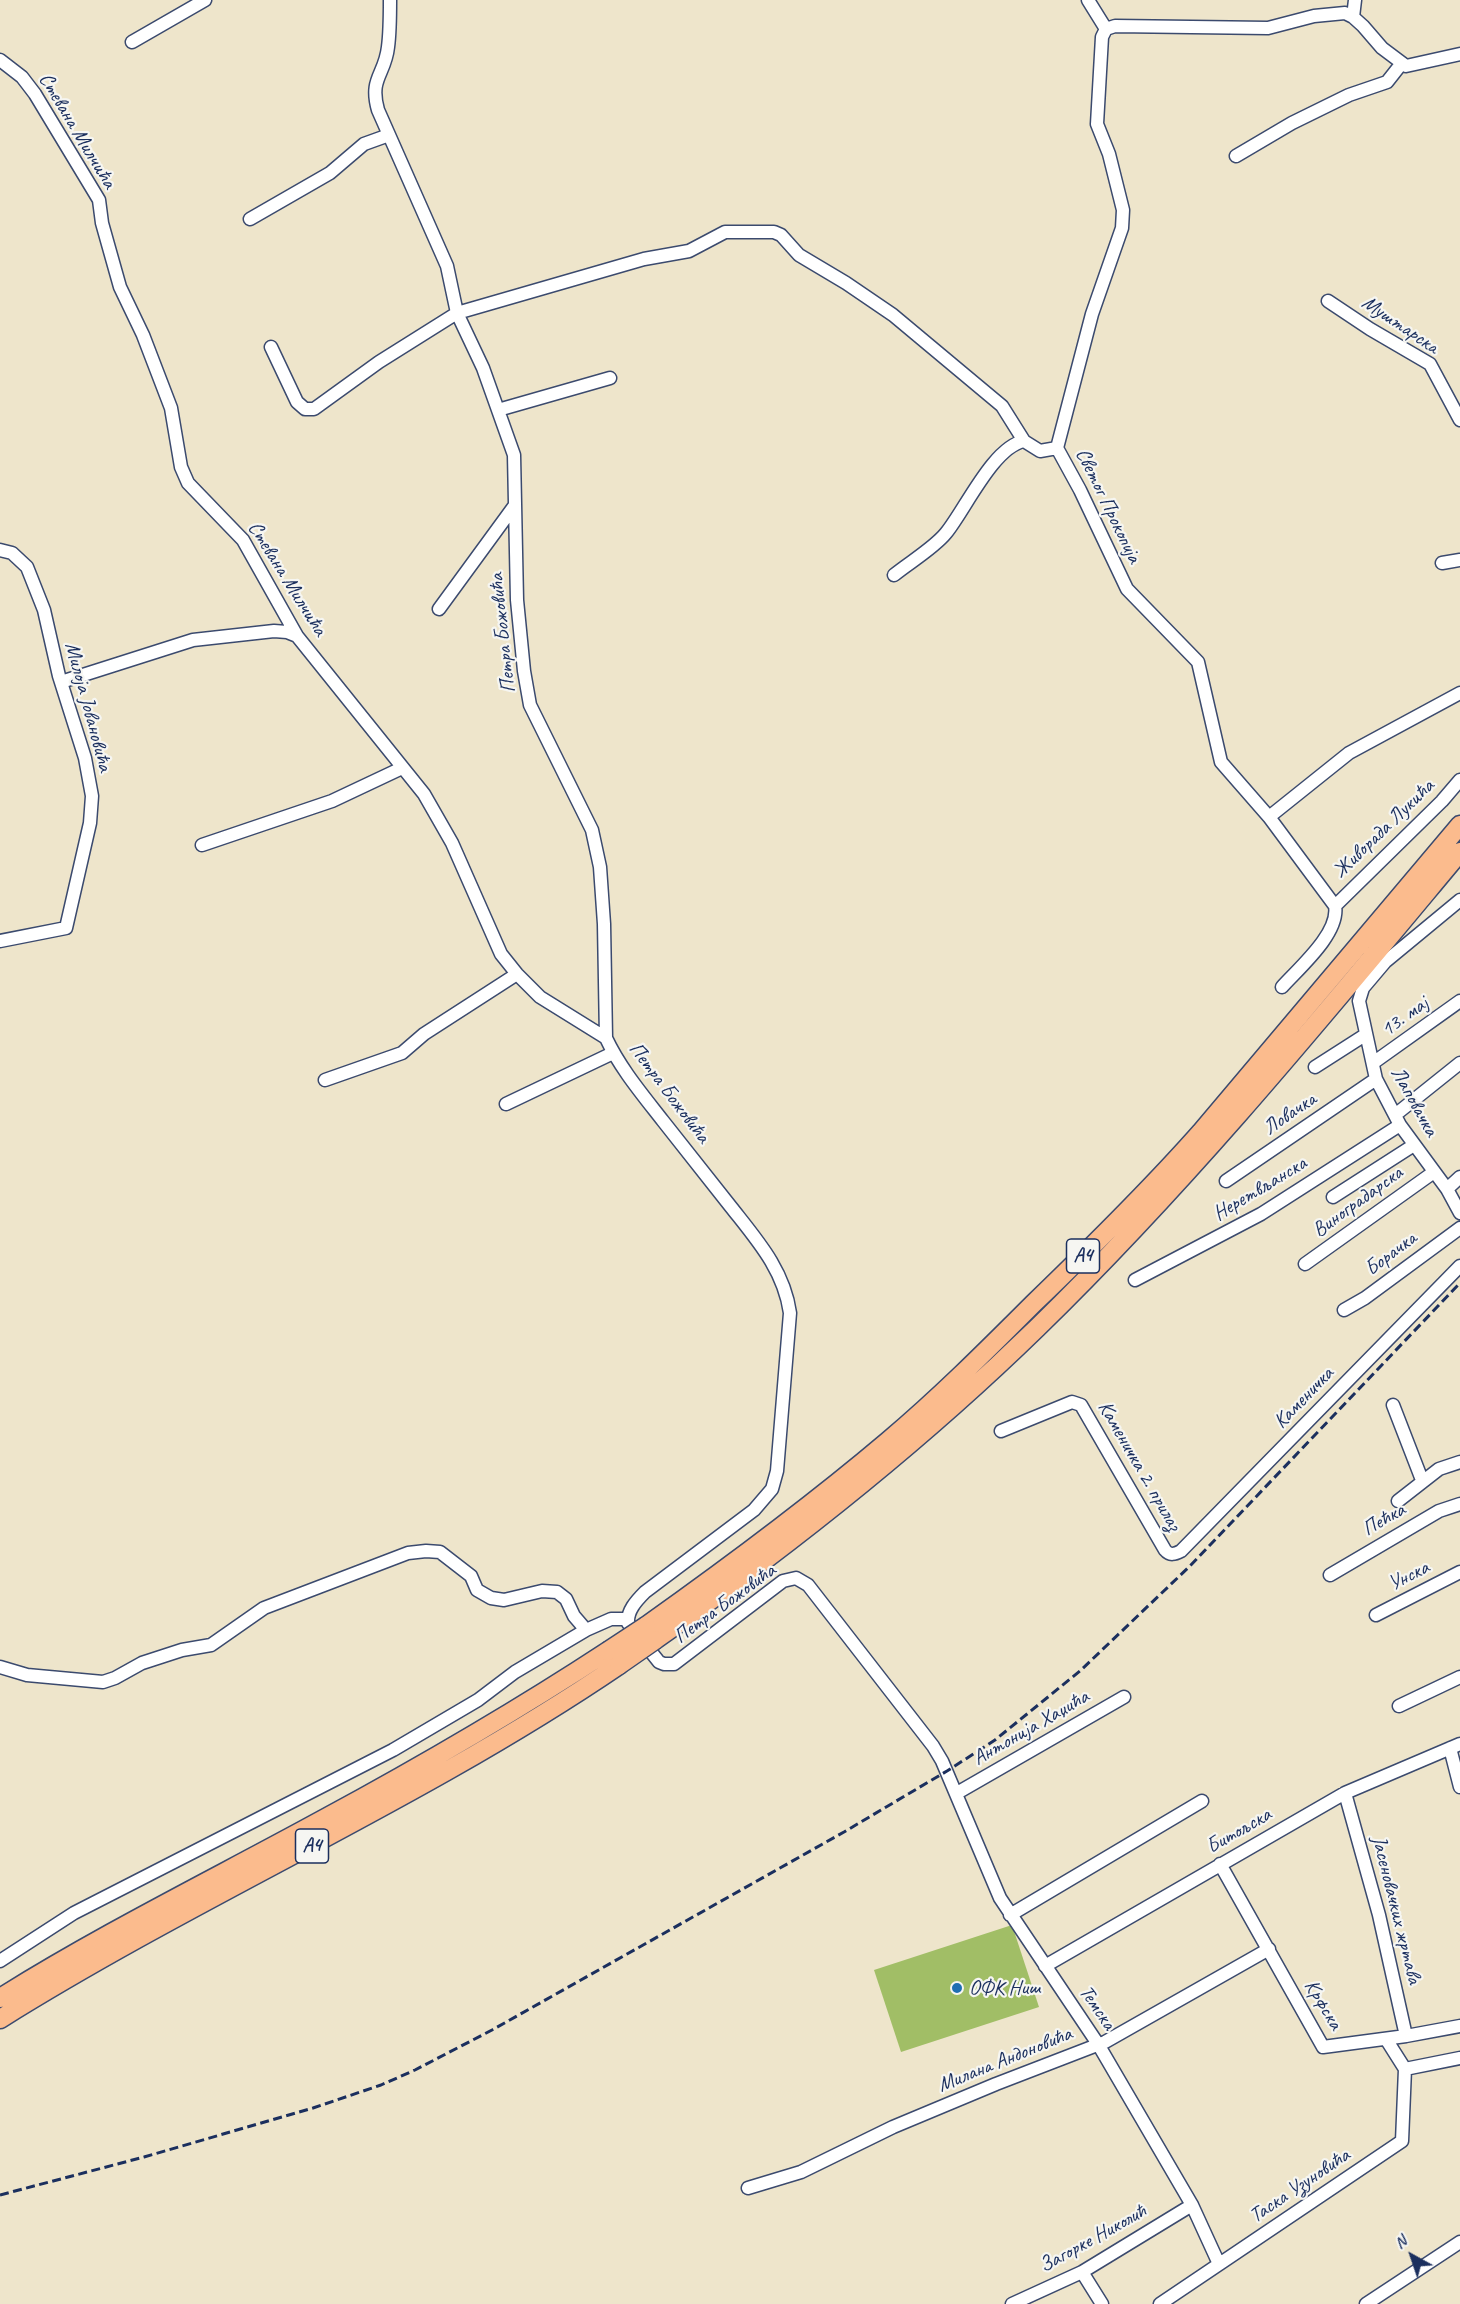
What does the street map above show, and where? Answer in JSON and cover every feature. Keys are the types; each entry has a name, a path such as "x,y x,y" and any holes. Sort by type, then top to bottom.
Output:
{"highway":[{"name":"A4","path":"651,1633 889,1440 986,1352 1089,1251 1201,1132 1460,825"},
{"name":"A4","path":"0,2019 140,1936 414,1790 540,1716 614,1658 759,1565 852,1493 948,1411 1035,1330 1116,1248 1302,1040 1460,852"},
{"name":"A4","path":"0,1998 184,1892 424,1764 526,1704 614,1658"}],"street":[{"path":"132,42 205,0"},
{"name":"Петра Божовића","path":"390,0 388,47 374,90 378,110 447,266 457,313 483,368 514,455 517,600 524,671 530,705 592,830 600,867 604,924 606,1038 613,1053 637,1089 760,1243 778,1272 787,1294 790,1313 777,1471 772,1489 754,1510 645,1592 631,1608 627,1619 629,1628 659,1662 674,1664 783,1581 795,1578 802,1580 933,1746 947,1771"},
{"path":"1089,0 1092,9 1106,29 1114,26 1268,28 1314,16 1345,13 1353,17 1382,48 1406,66 1460,54"},
{"path":"1353,17 1355,0"},
{"name":"Светог Прокопија","path":"1106,29 1102,37 1097,124 1109,154 1123,210 1122,228 1092,314 1057,448 1071,472 1127,589 1198,662 1221,762 1269,817 1335,906"},
{"name":"Стевана Милчића","path":"0,60 22,77 35,94 99,200 102,223 120,287 171,408 181,467 188,483 243,540 297,636 424,794 452,843 501,954 540,997 606,1038"},
{"path":"1236,156 1292,123 1348,95 1387,81 1402,63"},
{"path":"250,219 330,173 364,144 389,135"},
{"path":"271,347 297,402 305,409 314,409 379,362 457,313 644,259 689,251 725,232 774,232 781,235 799,255 893,315 1002,406 1024,441 1040,451 1057,448"},
{"name":"Муштарска","path":"1329,301 1370,329 1430,364 1460,420"},
{"path":"498,410 610,378"},
{"path":"894,574 945,534 988,470 1013,446 1024,441"},
{"path":"439,609 515,506"},
{"name":"Милоја Јовановића","path":"0,550 12,553 27,567 44,610 92,796 90,823 66,928 0,941"},
{"path":"1442,563 1460,560"},
{"path":"61,682 193,640 274,631 297,636"},
{"path":"1269,817 1348,753 1460,693"},
{"path":"202,845 332,801 402,768"},
{"name":"Живорада Лукића","path":"1335,906 1442,801 1460,780"},
{"name":"Лаповачка","path":"1460,900 1391,956 1369,979 1359,996 1365,1035 1376,1079 1398,1120 1447,1189 1460,1213"},
{"path":"1282,987 1326,936 1335,921 1337,914 1335,906"},
{"path":"326,1080 402,1053 424,1034 517,974"},
{"name":"13. мај","path":"1373,1063 1460,1001"},
{"path":"1315,1067 1365,1035"},
{"path":"506,1104 613,1053"},
{"name":"Неретвљанска","path":"1135,1280 1261,1214 1398,1120 1460,1063"},
{"name":"Ловачка","path":"1226,1181 1376,1079"},
{"path":"1333,1197 1414,1145"},
{"name":"Виноградарска","path":"1305,1264 1434,1172"},
{"path":"1447,1189 1460,1177"},
{"name":"Борачка","path":"1344,1310 1365,1298 1460,1228"},
{"name":"Каменичка","path":"1174,1554 1181,1551 1214,1519 1460,1266"},
{"name":"Каменичка 2. прилаз","path":"1001,1431 1072,1402 1081,1405 1165,1550 1174,1554"},
{"path":"1393,1405 1422,1480"},
{"path":"1398,1502 1422,1480 1439,1469 1460,1462"},
{"name":"Пећка","path":"1330,1575 1439,1511 1460,1504"},
{"path":"0,1667 27,1676 103,1682 142,1663 182,1650 211,1645 264,1608 408,1553 426,1551 440,1552 471,1576 477,1590 491,1598 504,1600 542,1591 557,1592 566,1599 574,1616 586,1630"},
{"name":"Унска","path":"1376,1615 1460,1572"},
{"path":"0,1961 74,1913 393,1750 478,1700 515,1672 586,1630 612,1619 627,1619"},
{"path":"1399,1706 1460,1677"},
{"name":"Антонија Хаџића","path":"957,1793 1124,1696"},
{"path":"1455,1746 1460,1787"},
{"name":"Битољска","path":"1045,1966 1345,1793 1455,1746"},
{"name":"Темска","path":"947,1771 1000,1898 1098,2044 1192,2205 1219,2264"},
{"name":"Јасеновачких жртава","path":"1345,1793 1379,1915 1406,2037"},
{"path":"1010,1915 1202,1801"},
{"name":"Крфска","path":"1220,1864 1323,2047 1406,2037 1460,2026"},
{"name":"Милана Андоновића","path":"748,2188 801,2172 893,2127 1105,2042 1269,1949"},
{"path":"1386,2039 1405,2069 1460,2058"},
{"name":"Таска Узуновића","path":"1160,2304 1402,2141 1405,2069"},
{"name":"Загорке Николић","path":"1012,2304 1083,2272 1192,2205"},
{"path":"1366,2304 1460,2242"},
{"path":"1083,2272 1102,2304"}],"green space":[{"name":"ОФК Ниш","path":"1012,1925 1039,2007 901,2052 874,1970"}],"railway":[{"path":"0,2195 144,2157 313,2108 381,2085 415,2070 492,2030 844,1832 947,1771 995,1740 1080,1671 1190,1566 1460,1283"}],"place":[{"name":"ОФК Ниш","path":"957,1988"}]}
